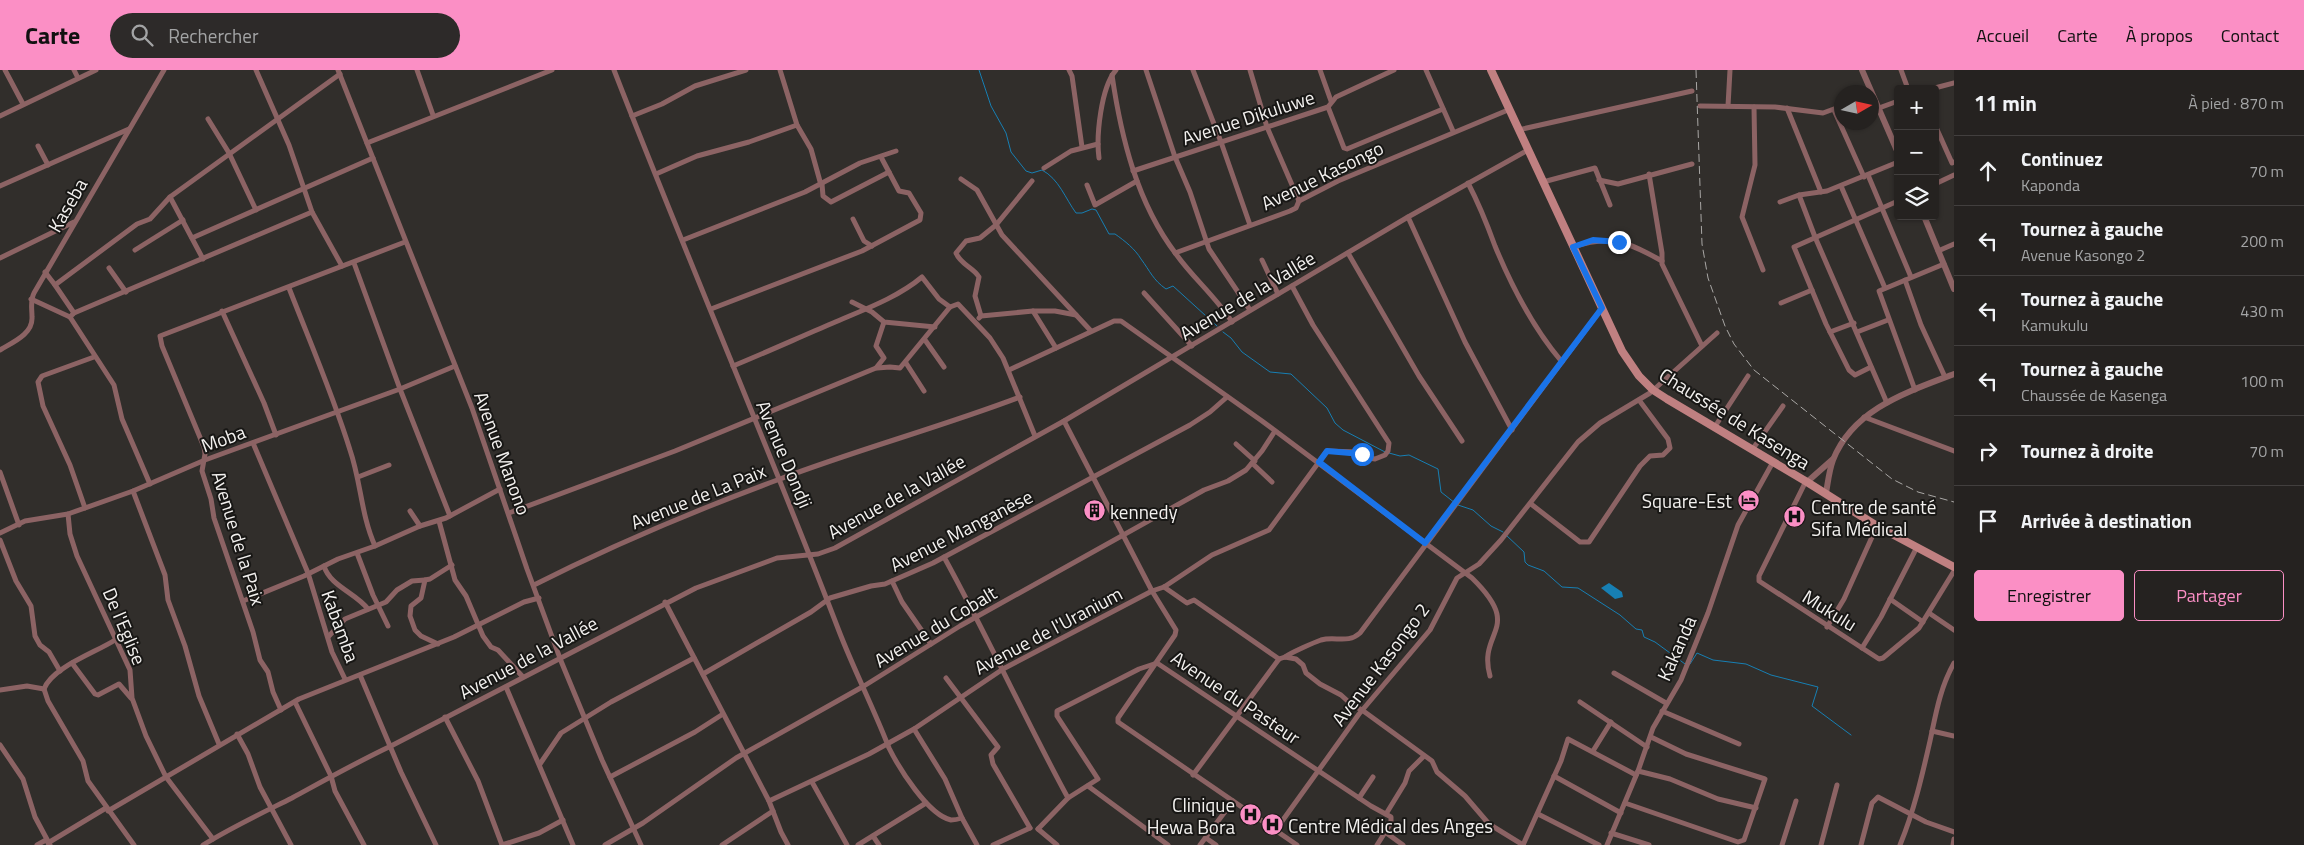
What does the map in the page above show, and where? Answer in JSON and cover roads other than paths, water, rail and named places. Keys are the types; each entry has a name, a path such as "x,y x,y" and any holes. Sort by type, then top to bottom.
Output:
{"main road":[{"name":"Chaussée de Kasenga","path":"1493,70 1508,110 1629,364 1653,390 1806,481 1877,526 1954,569"}],"street":[{"path":"5,70 23,104"},
{"path":"74,70 78,78"},
{"path":"0,116 96,70"},
{"name":"Kaseba","path":"0,350 26,333 31,327 31,299 164,70"},
{"path":"256,70 276,120 289,145 312,212 342,266"},
{"path":"416,70 433,115"},
{"path":"367,142 552,70"},
{"name":"Avenue Dondji","path":"614,70 754,419 780,479 842,639 888,744 898,764 926,803 935,812 951,820 962,818"},
{"path":"632,116 662,104 695,86 746,70"},
{"path":"780,70 797,125 811,149 823,196 831,202 889,172"},
{"path":"1069,70 1072,76 1082,147"},
{"path":"1146,70 1206,241 1216,262 1250,310"},
{"path":"1193,70 1221,142 1250,226"},
{"path":"1250,70 1267,127 1299,201"},
{"path":"1320,70 1331,101"},
{"name":"Avenue Dikuluwe","path":"1133,171 1328,108 1331,101 1394,70"},
{"path":"1426,70 1453,131"},
{"path":"1728,106 1730,70"},
{"path":"1862,70 1869,85"},
{"path":"1901,70 1907,85"},
{"path":"55,285 137,224 150,219 170,197 339,72"},
{"name":"Avenue Manono","path":"339,72 472,408 560,657 585,719 641,845"},
{"path":"1099,158 1098,144 1106,89 1114,72"},
{"path":"1114,72 1120,121 1137,181 1174,253 1217,299 1232,322"},
{"path":"1939,87 1954,83"},
{"path":"1518,130 1692,91"},
{"path":"1894,102 1879,108 1894,144"},
{"path":"1700,106 1754,106 1820,113 1834,110"},
{"path":"1754,106 1756,165 1742,217 1763,270"},
{"path":"1328,108 1346,149 1443,109"},
{"path":"1787,108 1821,192"},
{"name":"Avenue Kasongo","path":"1174,253 1290,211 1296,208 1299,201 1338,181 1453,131 1487,120 1508,110"},
{"path":"208,119 229,153 256,210"},
{"path":"656,174 697,156 754,140 797,125"},
{"path":"0,186 129,128"},
{"path":"1844,130 1882,208 1908,278 1921,324 1945,378"},
{"path":"1937,130 1953,165"},
{"path":"1044,168 1066,154 1082,147 1098,144"},
{"path":"38,146 48,165"},
{"path":"683,240 821,185 850,168 896,150"},
{"name":"Avenue de la Vallée","path":"203,845 238,824 506,687 665,602 762,562 786,556 810,555 835,548 1174,357 1408,216 1528,150"},
{"path":"711,309 872,246 920,220 922,217 910,193 899,191 881,157"},
{"path":"192,238 373,158"},
{"path":"1599,180 1618,184 1649,174 1692,164"},
{"path":"1780,202 1799,194 1821,192 1841,186 1894,164"},
{"path":"1543,182 1593,168 1598,171 1599,180 1610,205"},
{"path":"1649,174 1662,260 1668,280 1702,346"},
{"path":"1939,182 1954,175"},
{"path":"961,179 977,190 1002,235 1092,331"},
{"path":"980,316 975,296 979,277 956,254 966,241 980,238 996,225 1032,181"},
{"path":"1087,185 1096,205 1137,181"},
{"path":"1468,183 1525,309 1562,362"},
{"path":"1841,186 1882,289"},
{"path":"1799,194 1815,237 1854,322 1887,402"},
{"path":"170,197 203,259"},
{"path":"1871,367 1853,375 1830,332 1794,247 1894,203"},
{"path":"31,299 72,315 312,212"},
{"path":"1408,216 1465,342 1512,430"},
{"path":"853,219 864,241 872,246"},
{"path":"135,250 183,220"},
{"path":"1926,220 1954,289"},
{"path":"0,258 74,222"},
{"path":"1573,247 1593,240 1619,242 1662,260"},
{"path":"276,435 264,403 222,311 288,288 405,242"},
{"path":"1938,251 1954,244"},
{"path":"1348,252 1419,376 1462,441"},
{"path":"1262,260 1278,294"},
{"path":"354,263 400,389 450,516"},
{"path":"1915,390 1879,295 1882,289 1944,264"},
{"path":"109,268 126,292"},
{"path":"45,272 55,285 94,356 114,385 122,419 150,484"},
{"path":"733,366 866,309 894,294 905,291 922,278 940,299 950,307"},
{"path":"1292,286 1313,325 1389,443 1388,451 1381,457 1372,459 1358,452 1338,453 1330,450 1325,453 1319,462"},
{"path":"288,288 338,412 358,477 364,517 375,546"},
{"path":"1781,303 1812,290"},
{"path":"1144,294 1192,346"},
{"path":"852,302 884,322 935,327"},
{"path":"509,513 675,452 876,368 900,368 950,307 958,304 990,338 1009,370 1035,436"},
{"path":"1193,775 1279,659 1322,640 1341,640 1356,636 1602,308"},
{"name":"Avenue de la Paix","path":"222,311 160,336 162,346 202,441 205,451 202,472 211,499 214,518 243,601 260,660 268,672 275,698 281,710"},
{"path":"975,322 980,316 1033,311 1054,311 1076,315"},
{"path":"1033,311 1056,348"},
{"path":"1009,370 1118,320 1174,357 1275,430 1466,572 1492,600 1498,616 1496,632 1487,657 1490,676"},
{"path":"1857,332 1888,320"},
{"path":"876,368 884,358 876,346 884,322"},
{"path":"1830,332 1854,322"},
{"name":"Avenue Kasongo 2","path":"1275,831 1362,710 1430,630 1456,580 1479,564 1506,534 1578,442 1589,431 1653,390 1717,333"},
{"path":"924,340 944,367"},
{"path":"85,508 70,465 43,406 38,382 42,376 94,356"},
{"path":"906,363 924,391"},
{"name":"Moba","path":"0,534 28,520 68,514 133,491 205,460 400,389 455,366"},
{"path":"1826,494 1834,458 1844,440 1863,416 1887,402 1954,374"},
{"path":"1714,428 1748,376"},
{"name":"Avenue de La Paix","path":"534,585 615,546 780,479 981,412 1020,397"},
{"name":"Avenue Manganèse","path":"703,674 811,612 828,600 892,581 944,557 1094,478 1198,420 1215,409 1227,397"},
{"path":"1531,504 1580,542 1589,542 1634,474 1650,456 1663,455 1670,448 1668,440 1639,400"},
{"path":"1752,450 1783,406"},
{"path":"1863,416 1954,451"},
{"path":"1064,420 1152,591 1176,632 1157,663 1118,718 1120,725 1297,845"},
{"name":"Avenue du Cobalt","path":"605,845 634,830 726,764 864,686 977,617 1204,490 1234,478 1253,462 1275,430"},
{"name":"Kabamba","path":"253,443 308,573 335,660 345,679 360,675 438,644 524,602 539,598"},
{"path":"1236,444 1272,482"},
{"path":"1806,481 1834,458"},
{"name":"Avenue de l'Uranium","path":"769,800 812,782 888,744 914,729 1002,669 1152,591 1164,587 1212,555 1269,530 1319,462"},
{"name":"Kakanda","path":"1607,845 1648,747 1653,728 1681,680 1708,613 1738,525 1773,462"},
{"path":"358,477 389,465"},
{"path":"0,472 19,525"},
{"name":"Mukulu","path":"1806,481 1758,580 1827,627 1862,648 1879,658 1883,658 1915,633 1929,613 1954,569"},
{"path":"243,601 420,526 450,516 500,489"},
{"path":"133,491 165,575 168,600 186,650 199,696 219,744"},
{"path":"410,511 420,526"},
{"name":"De l'Eglise","path":"68,514 73,545 130,670 132,698 146,736 166,777 213,839"},
{"path":"439,520 455,580 466,596 488,644 498,650 523,677"},
{"path":"1827,627 1844,599 1877,526"},
{"path":"0,540 16,581 31,606 35,636 41,646 49,652 60,672"},
{"path":"1862,648 1917,548"},
{"path":"357,553 388,626"},
{"path":"944,557 977,617 1041,748 1068,798"},
{"path":"328,637 345,619 389,600 397,590 407,583 430,579 452,564"},
{"path":"324,566 332,579 361,600 368,609"},
{"path":"425,580 420,598 411,606 410,616 415,630 421,636 438,644"},
{"path":"892,581 902,602 931,644"},
{"path":"1164,587 1187,604 1194,600 1279,659"},
{"path":"1890,599 1923,622"},
{"path":"665,602 769,800 788,845"},
{"path":"1929,613 1954,630"},
{"path":"115,640 72,663 46,684 44,689 48,701 83,761 86,778 107,810 134,845"},
{"path":"1285,657 1299,661 1306,673 1320,684 1341,695 1352,705 1362,710 1433,762 1437,772 1466,796 1489,824 1523,845 1538,814 1568,740 1637,773 1670,779 1718,799 1756,808"},
{"path":"540,764 561,733 619,698 694,658"},
{"path":"72,663 95,694 98,695 119,684 132,698"},
{"name":"Avenue du Pasteur","path":"1088,786 1096,781 1097,778 1056,712 1139,669 1157,663 1236,717 1386,814"},
{"path":"1900,845 1912,814 1940,692 1954,663"},
{"path":"1614,673 1666,703"},
{"path":"1948,674 1954,676"},
{"path":"360,675 415,802 436,845"},
{"path":"946,678 959,698 998,747 991,755 993,764 1030,828"},
{"path":"37,845 48,843 295,702 345,679"},
{"path":"0,690 27,686 44,689"},
{"path":"506,687 573,845"},
{"path":"295,702 331,776 335,791 364,845"},
{"path":"1580,702 1648,747"},
{"path":"1662,711 1739,744"},
{"path":"610,777 695,732 723,714"},
{"path":"446,718 478,781 502,845 539,833 563,820"},
{"path":"1593,751 1611,722"},
{"path":"914,729 945,779 962,818 977,845"},
{"path":"1932,732 1954,736"},
{"path":"237,734 248,754 260,787 292,845"},
{"path":"1625,803 1740,844 1744,840 1765,779 1686,754 1651,737"},
{"path":"0,745 23,779 35,817 48,843"},
{"path":"1377,845 1392,820 1386,814 1405,783 1409,771 1424,756"},
{"path":"1554,776 1620,813"},
{"path":"1359,798 1373,777"},
{"path":"812,782 847,845"},
{"path":"1821,845 1837,785"},
{"path":"1038,829 1068,798 1088,786 1168,845"},
{"path":"1861,845 1872,803 1878,796 1937,827 1954,832"},
{"path":"1782,845 1796,801"},
{"path":"1200,845 1233,802"},
{"path":"858,845 926,803"},
{"path":"722,845 773,811"},
{"path":"1538,814 1599,845"},
{"path":"993,845 1030,828 1038,829 1056,845"},
{"path":"1385,832 1403,845"},
{"path":"1611,833 1648,845"},
{"path":"873,836 879,845"},
{"path":"1206,838 1216,845"},
{"path":"1952,845 1954,839"}],"water":[{"path":"1609,583 1622,592 1623,597 1615,599 1601,588"}],"waterway":[{"path":"979,70 991,106 1006,133 1011,152 1026,171 1032,173 1042,170 1053,178 1076,213 1092,209 1096,210 1109,234 1115,234 1126,242 1139,255 1158,282 1166,289 1173,286 1217,326"},
{"path":"1223,332 1231,338 1242,352 1270,372 1291,374 1327,408 1335,423 1343,430 1385,452"},
{"path":"1389,453 1400,456 1409,455 1438,469 1441,492 1455,503"},
{"path":"1458,505 1473,510 1491,526 1503,532"},
{"path":"1506,535 1524,552 1525,562 1528,565 1544,571 1562,587 1578,588 1620,615 1636,629 1642,630 1644,637 1655,642 1685,664"},
{"path":"1690,664 1697,653 1713,660 1746,664 1771,675 1818,687 1812,706 1851,735"}],"railway":[{"path":"1696,70 1702,244 1708,278 1725,326 1734,344 1754,370 1892,479 1918,492 1954,502"}],"place":[{"name":"Square-Est","path":"1748,500"},
{"name":"kennedy","path":"1094,511"},
{"name":"Centre de santé Sifa Médical","path":"1795,517"},
{"name":"Clinique Hewa Bora","path":"1251,815"},
{"name":"Centre Médical des Anges","path":"1272,825"}]}
